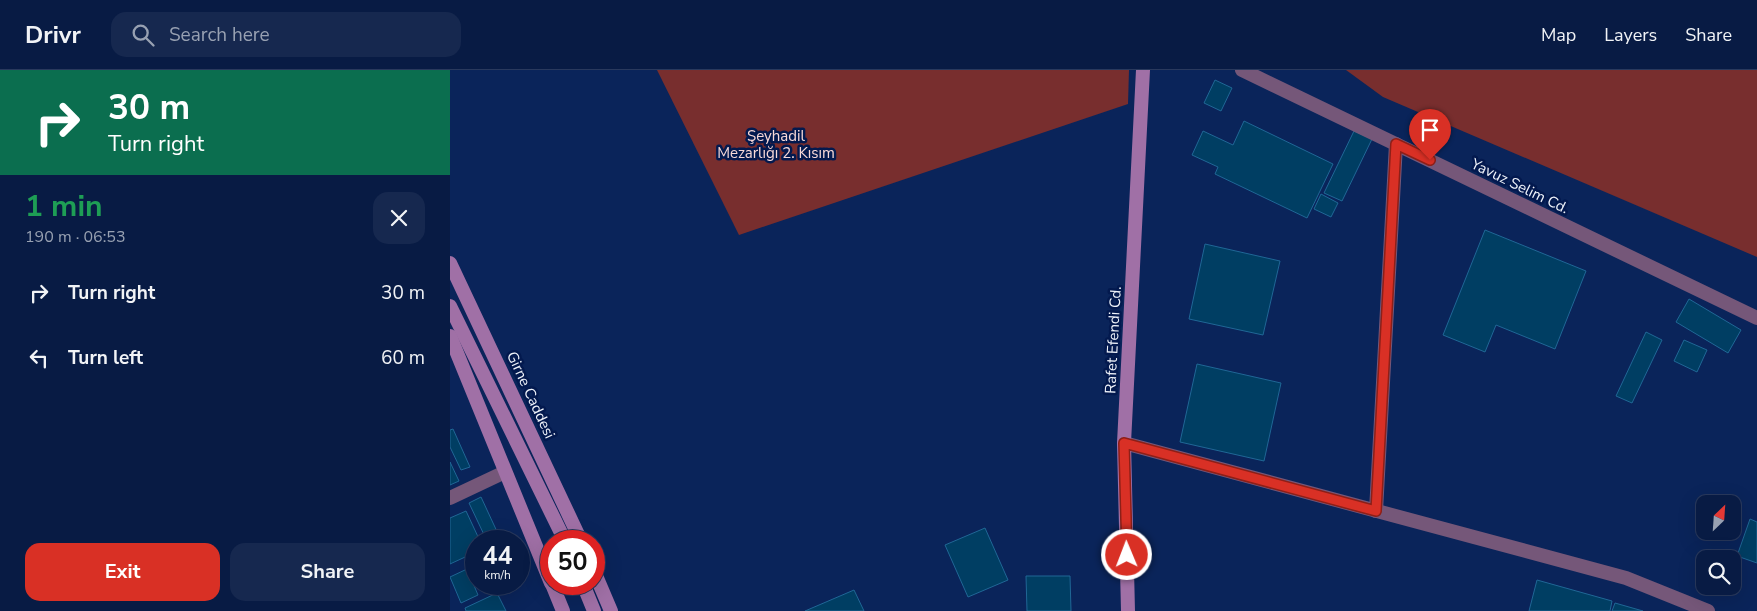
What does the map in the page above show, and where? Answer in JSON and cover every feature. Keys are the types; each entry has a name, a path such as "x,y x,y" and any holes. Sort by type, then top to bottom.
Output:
{"main road":[{"name":"Rafet Efendi Cd.","path":"1128,611 1124,443 1143,70"},
{"name":"Girne Caddesi","path":"450,263 575,530"},
{"path":"450,306 560,530"},
{"path":"450,336 540,556"},
{"path":"556,595 563,611"},
{"path":"587,595 594,611"},
{"path":"604,595 611,611"}],"street":[{"name":"Yavuz Selim Cd.","path":"1242,70 1757,318"},
{"path":"1376,511 1396,144"},
{"path":"1124,443 1626,578 1708,611"},
{"path":"450,498 505,472"}],"green space":[{"name":"Şeyhadil Mezarlığı 2. Kısım","path":"657,70 1129,70 1128,104 739,235"},
{"path":"1346,70 1757,70 1757,257 1383,97"}],"building":[{"path":"1215,80 1232,88 1221,111 1204,103"},
{"path":"1244,121 1333,164 1307,218 1215,174 1218,167 1192,155 1203,131 1233,145"},
{"path":"1354,131 1372,139 1342,201 1324,193"},
{"path":"1321,194 1338,203 1331,217 1314,209"},
{"path":"1485,230 1586,271 1555,349 1496,325 1485,352 1443,335"},
{"path":"1205,244 1280,261 1263,335 1189,319"},
{"path":"1689,299 1741,330 1728,353 1676,322"},
{"path":"1646,332 1662,340 1632,403 1616,396"},
{"path":"1684,340 1707,350 1697,372 1674,361"},
{"path":"1197,364 1281,383 1264,461 1180,442"},
{"path":"453,429 470,467 461,470 450,447 450,430"},
{"path":"450,462 459,481 450,485"},
{"path":"481,497 496,530 482,530 469,503"},
{"path":"466,511 475,530 465,530 465,557 450,564 450,518"},
{"path":"1750,519 1757,522 1757,563 1741,557 1741,550 1739,550"},
{"path":"985,528 1008,580 968,597 945,545"},
{"path":"465,570 465,595 478,595 461,603 450,577"},
{"path":"1026,576 1070,576 1071,611 1027,611"},
{"path":"1537,580 1612,601 1610,611 1529,611"},
{"path":"854,590 864,611 805,611"},
{"path":"493,595 498,595 506,611 466,611 465,608"},
{"path":"1615,603 1643,611 1612,611"}],"route":[{"path":"1127,555 1124,443 1376,511 1396,144 1430,160"}]}
